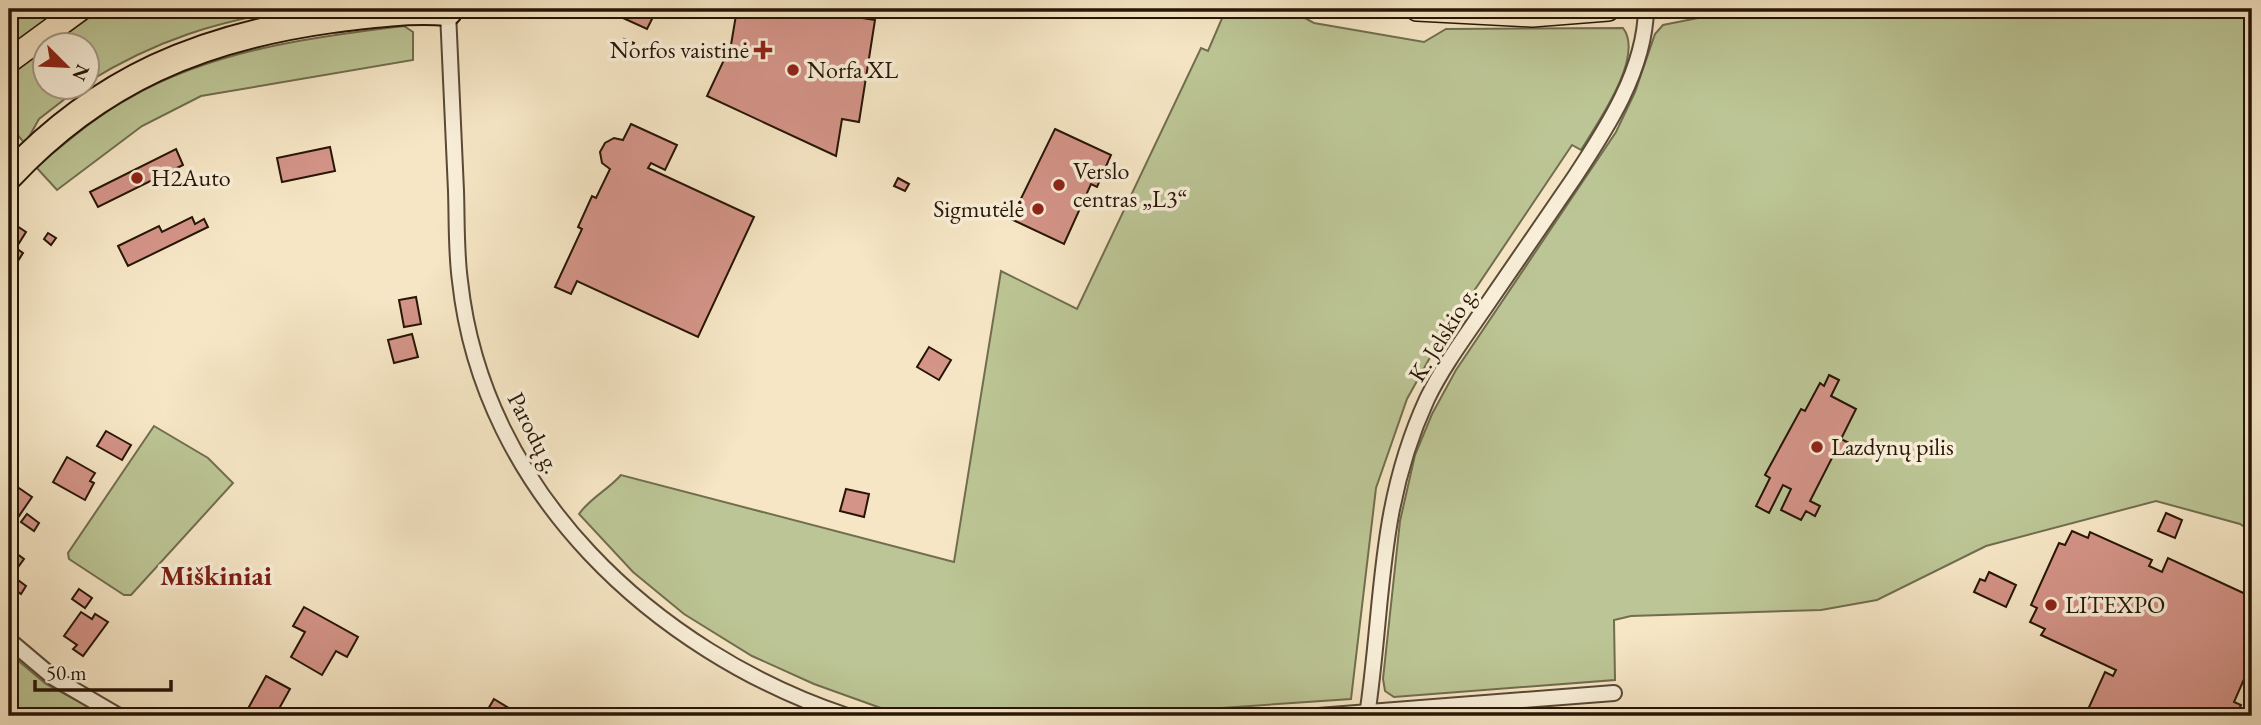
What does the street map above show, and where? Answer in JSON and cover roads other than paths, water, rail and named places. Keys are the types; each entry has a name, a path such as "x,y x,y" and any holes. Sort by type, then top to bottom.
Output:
{"highway":[{"path":"9,176 41,144 94,101 160,64 198,49 302,23 387,12 448,10"}],"main road":[{"path":"9,61 80,9"},
{"path":"1418,9 1532,15 1608,9"}],"street":[{"name":"K. Jelskio g.","path":"1368,714 1385,534 1395,487 1410,440 1428,397 1455,351 1602,134 1636,63 1646,28 1646,9"},
{"name":"Parodų g.","path":"448,10 460,282 482,376 517,457 559,520 625,589 659,618 695,643 778,690 847,716"},
{"path":"9,640 54,678 119,716"},
{"path":"1318,716 1614,693"}],"place":[{"name":"Norfos vaistinė","path":"763,50"},
{"name":"Norfa XL","path":"793,70"},
{"name":"H2Auto","path":"137,178"},
{"name":"Verslo centras „L3“","path":"1059,185"},
{"name":"Sigmutėlė","path":"1038,209"},
{"name":"Lazdynų pilis","path":"1817,447"},
{"name":"LITEXPO","path":"2051,605"}],"district":[{"name":"Miškiniai","path":"216,575"}]}
